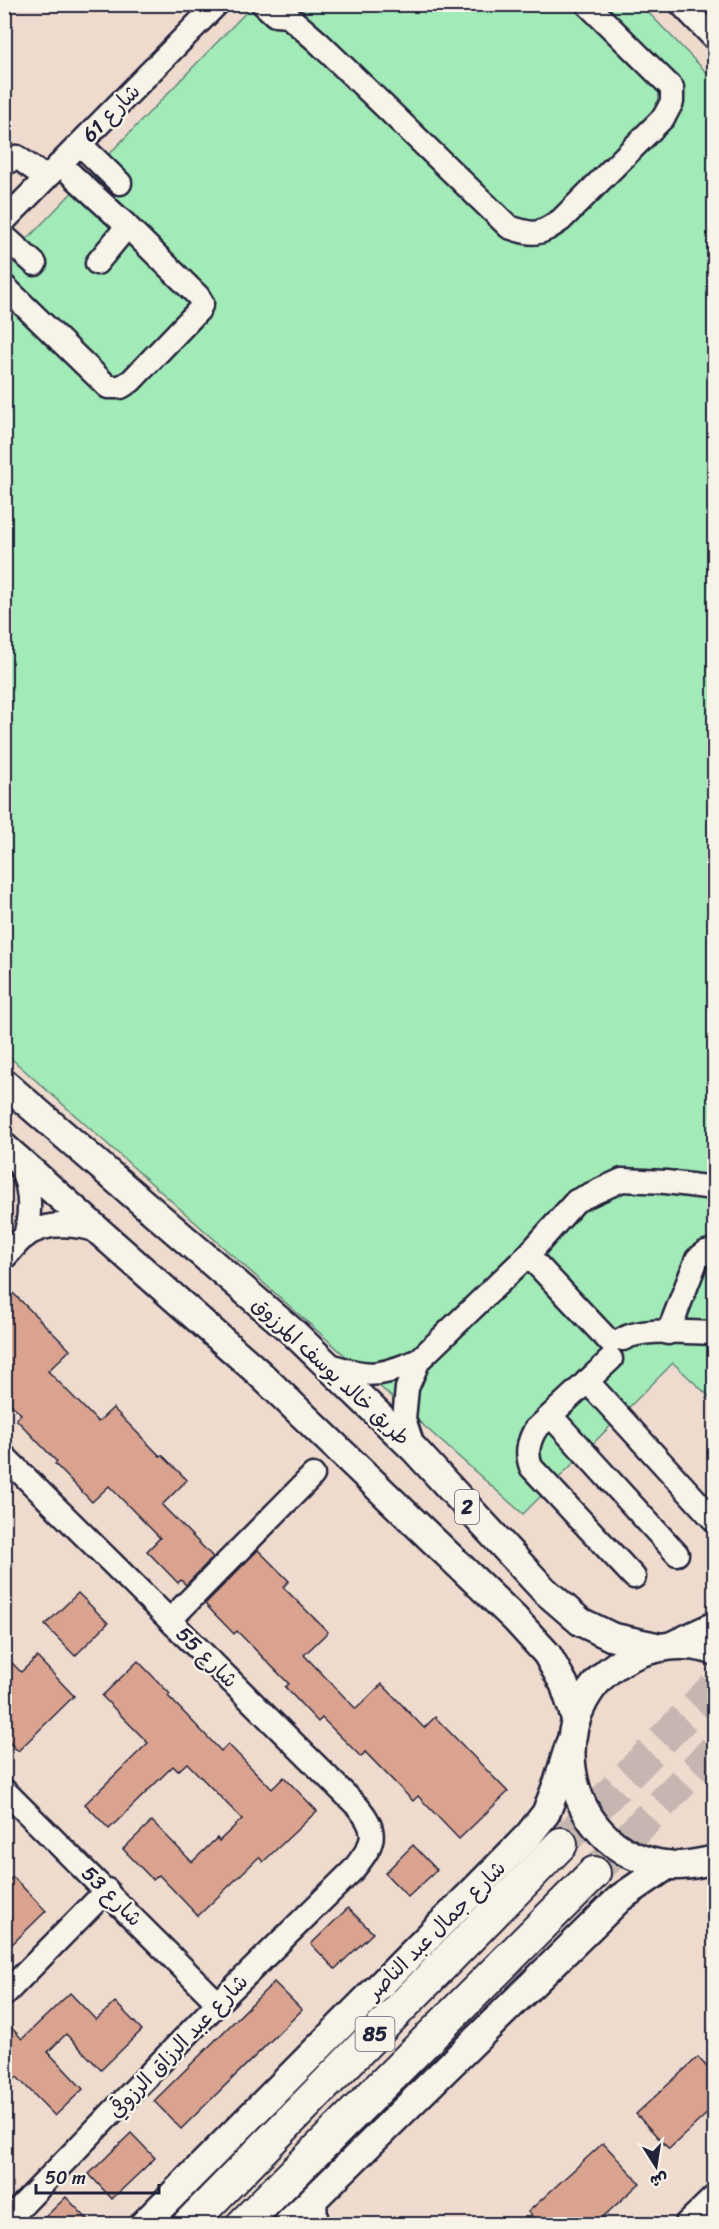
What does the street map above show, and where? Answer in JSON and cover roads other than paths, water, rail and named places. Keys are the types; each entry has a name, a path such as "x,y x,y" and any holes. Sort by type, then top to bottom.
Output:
{"highway":[{"name":"شارع جمال عبد الناصر","path":"189,2224 561,1844"},
{"name":"85","path":"243,2224 594,1874"}],"main road":[{"name":"طريق خالد يوسف المرزوق","path":"4,1083 327,1364 414,1449 544,1590 581,1622 612,1637 665,1646"},
{"name":"2","path":"9,1151 260,1373 516,1619 547,1654 564,1684 573,1731 572,1777 584,1810 605,1837 634,1856 690,1864 714,1877"},
{"path":"665,1646 714,1626"},
{"name":"2","path":"573,1731 588,1694 607,1673 631,1657 665,1646 714,1651"},
{"name":"شارع جمال عبد الناصر","path":"144,2224 528,1836 546,1813 573,1731"},
{"path":"288,2224 620,1898 690,1864"}],"street":[{"name":"شارع 61","path":"4,221 217,4"},
{"path":"263,4 274,15 290,8 318,42 510,227 524,232 543,233 561,220 664,117 672,102 672,88 587,4"},
{"path":"681,4 714,38"},
{"path":"80,144 120,183"},
{"path":"4,164 16,157 53,171 124,224 198,296 202,303 199,310 131,381 121,387 108,387 4,286"},
{"path":"97,263 122,235 125,229 124,224"},
{"path":"4,236 35,264"},
{"path":"9,1151 25,1174 30,1195 30,1216 25,1237"},
{"path":"327,1364 357,1374 390,1373 419,1360 528,1255 576,1201 622,1180 666,1182 714,1188"},
{"path":"4,1258 25,1237 43,1228 63,1225 83,1226 102,1232"},
{"path":"668,1333 697,1259 706,1252 714,1250"},
{"path":"528,1255 615,1346"},
{"path":"634,1577 531,1467 528,1458 530,1439 535,1430 587,1381 615,1346 642,1333 714,1333"},
{"path":"414,1449 404,1419 406,1388 419,1360"},
{"path":"587,1381 714,1520"},
{"path":"551,1416 677,1554"},
{"name":"شارع 55","path":"4,1455 364,1814 370,1824 370,1849 353,1870"},
{"path":"170,1620 313,1475"},
{"name":"شارع 53","path":"4,1790 218,2003"},
{"name":"شارع عبد الرزاق الرزوقي","path":"4,2224 218,2003 353,1870"},
{"path":"4,1995 107,1890"},
{"path":"315,2197 316,2224"},
{"path":"686,2224 714,2197"}],"tunnel":[{"path":"561,1844 714,1687"},
{"path":"594,1873 714,1750"}]}
